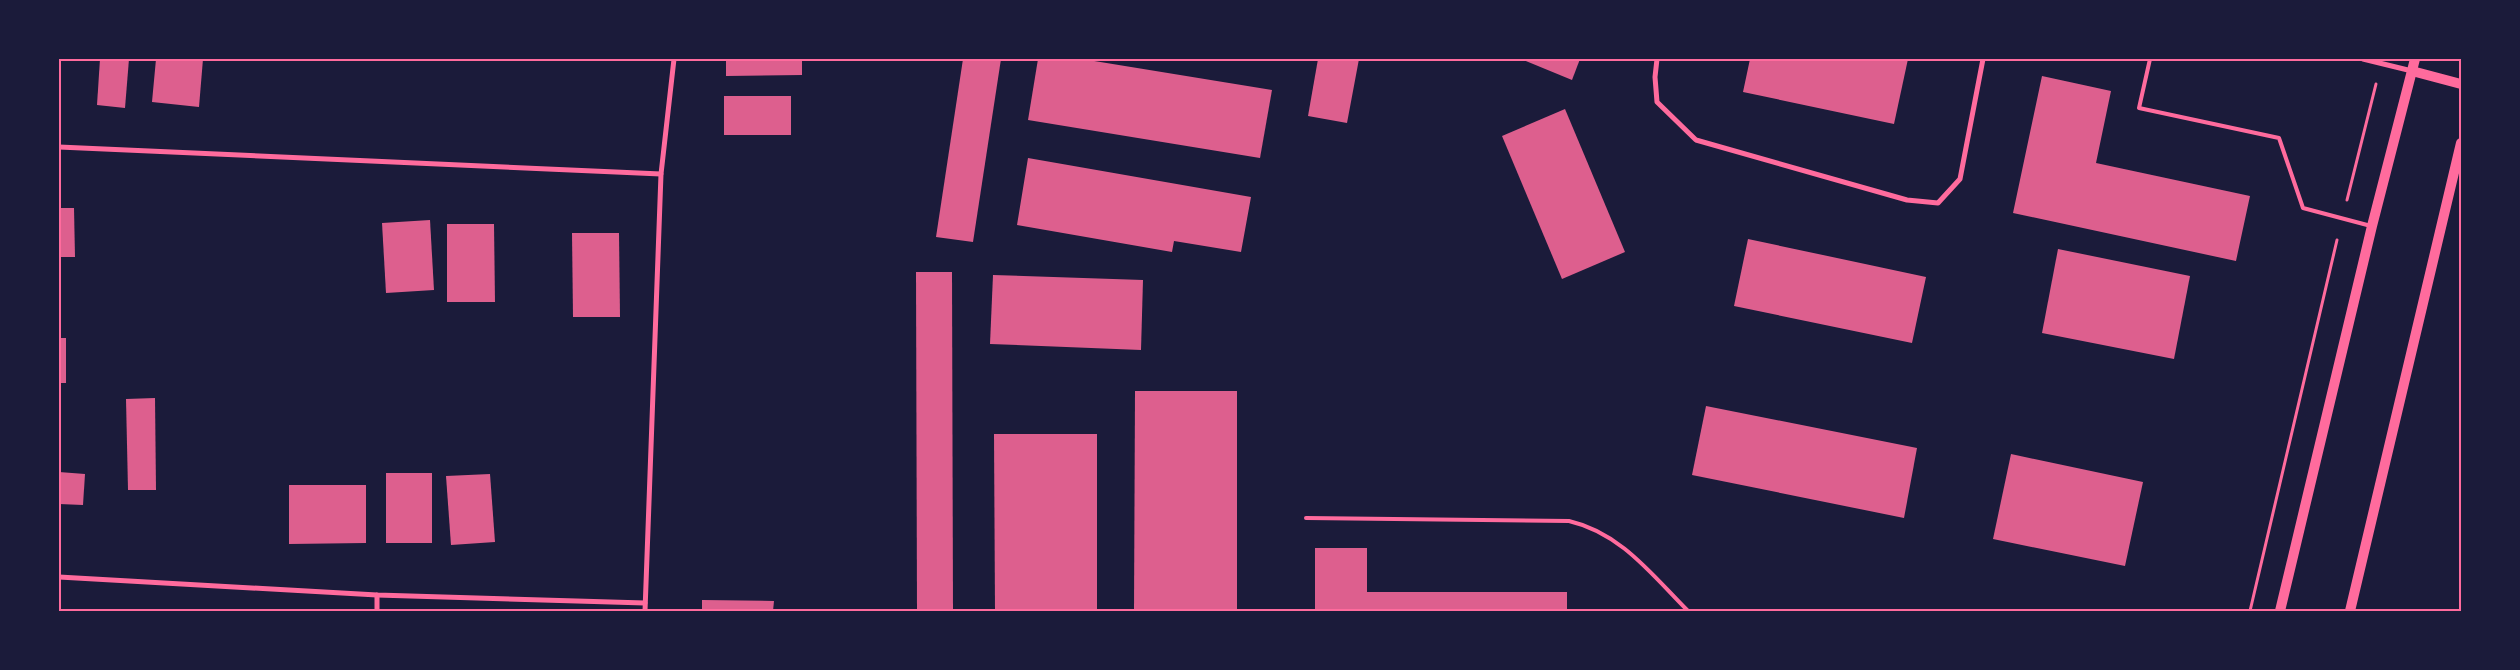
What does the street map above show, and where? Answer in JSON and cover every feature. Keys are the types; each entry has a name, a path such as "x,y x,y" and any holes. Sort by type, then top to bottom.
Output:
{"main road":[{"path":"2280,611 2372,226 2415,59"},
{"path":"2412,71 2461,84"},
{"path":"2350,611 2461,143"}],"street":[{"path":"645,611 660,174 674,59"},
{"path":"1657,59 1655,77 1657,102 1696,140 1907,200 1938,203 1960,179 1983,59"},
{"path":"2363,59 2412,71"},
{"path":"59,146 660,174"},
{"path":"59,577 377,594 645,603"},
{"path":"377,594 377,611"}],"lane":[{"path":"2150,59 2139,108 2279,138 2303,208 2372,226"},
{"path":"1306,518 1569,521 1590,526 1624,547 1688,611"}],"path":[{"path":"2349,193 2373,97"},
{"path":"2250,611 2339,234"}],"building":[{"path":"100,59 129,59 125,108 97,105"},
{"path":"156,59 203,59 199,107 152,102"},
{"path":"726,59 802,59 802,75 726,76"},
{"path":"963,59 1001,59 973,242 936,237"},
{"path":"1038,59 1082,59 1272,90 1260,158 1028,120"},
{"path":"1318,59 1359,59 1347,123 1308,116"},
{"path":"1521,59 1580,59 1572,80"},
{"path":"1750,59 1908,59 1894,124 1743,92"},
{"path":"2042,76 2111,91 2096,163 2250,196 2236,261 2013,213"},
{"path":"724,96 791,96 791,135 724,135"},
{"path":"1565,109 1625,252 1562,279 1502,136"},
{"path":"1028,158 1251,197 1241,252 1174,241 1172,252 1017,225"},
{"path":"59,208 74,208 75,257 59,257"},
{"path":"430,220 434,290 386,293 382,223"},
{"path":"447,224 494,224 495,302 447,302"},
{"path":"572,233 619,233 620,317 573,317"},
{"path":"1748,239 1926,277 1912,343 1734,306"},
{"path":"2058,249 2190,276 2174,359 2042,333"},
{"path":"916,272 952,272 953,611 917,611"},
{"path":"993,275 1143,280 1141,350 990,344"},
{"path":"59,338 66,338 66,383 59,383"},
{"path":"1135,391 1237,391 1237,611 1134,611"},
{"path":"155,398 156,490 128,490 126,399"},
{"path":"1706,406 1917,448 1904,518 1692,475"},
{"path":"994,434 1097,434 1097,611 995,611"},
{"path":"2011,454 2143,482 2125,566 1993,539"},
{"path":"59,472 85,474 83,505 59,504"},
{"path":"386,473 432,473 432,543 386,543"},
{"path":"490,474 495,542 451,545 446,476"},
{"path":"289,485 366,485 366,543 289,544"},
{"path":"1315,548 1367,548 1367,592 1567,592 1567,611 1315,611"},
{"path":"702,600 774,601 773,611 702,611"}]}
